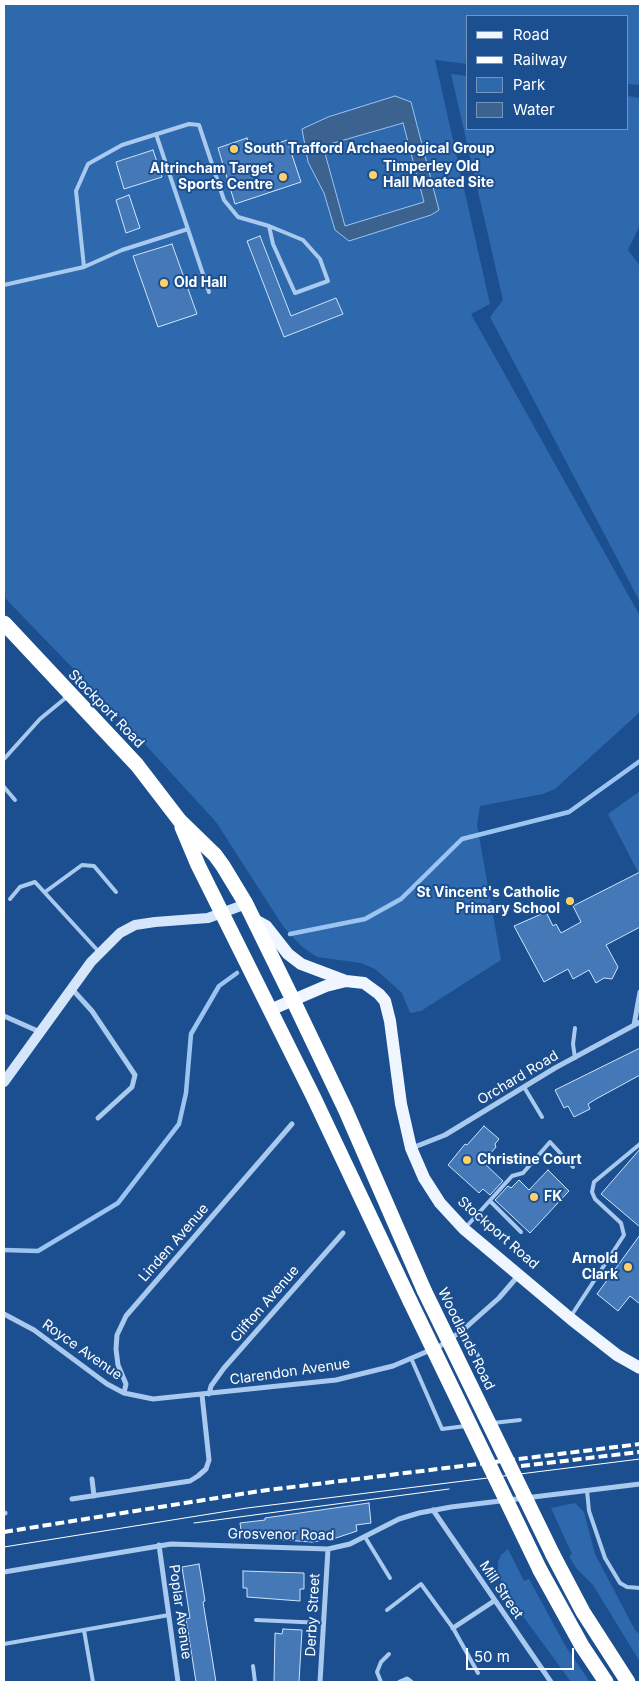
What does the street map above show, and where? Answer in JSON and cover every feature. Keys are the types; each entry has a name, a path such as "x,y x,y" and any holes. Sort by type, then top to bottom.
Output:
{"highway":[{"name":"Stockport Road","path":"4,623 137,765 180,821 216,855 246,904 293,1000"},
{"name":"Stockport Road","path":"180,821 198,865 270,1010"},
{"name":"Woodlands Road","path":"293,1000 346,1111 424,1290 552,1555 587,1620 628,1682"},
{"path":"270,1010 540,1570 572,1629 606,1682"}],"main road":[{"name":"Stockport Road","path":"253,919 266,926 288,954 301,964 346,981 364,983 385,1001 390,1021 405,1125 411,1148 431,1190 464,1229 520,1274 570,1318 617,1355 640,1368"},
{"path":"270,1010 326,986 346,981"}],"street":[{"path":"4,1082 99,952 120,933 135,925 208,918 224,914 246,904"},
{"path":"72,989 92,1011 136,1075 132,1087 98,1118"},
{"path":"634,1025 640,992"},
{"path":"4,1016 41,1032"},
{"name":"Orchard Road","path":"411,1148 445,1135 524,1087 640,1022"},
{"name":"Linden Avenue","path":"124,1393 126,1384 118,1365 116,1349 117,1335 126,1316 292,1124"},
{"name":"Clifton Avenue","path":"209,1394 211,1386 224,1368 344,1233"},
{"name":"Clarendon Avenue","path":"209,1394 336,1380 393,1366 440,1346 464,1330 499,1298 520,1274"},
{"name":"Royce Avenue","path":"4,1314 34,1330 107,1384 124,1393 153,1399 209,1394"},
{"path":"72,1499 190,1481 198,1476 206,1469 209,1460 202,1395"},
{"path":"92,1479 94,1496"},
{"name":"Grosvenor Road","path":"4,1572 159,1545 182,1544 328,1549 350,1544 398,1519 432,1510 640,1484"},
{"name":"Mill Street","path":"432,1510 551,1682"},
{"name":"Poplar Avenue","path":"159,1545 178,1682"},
{"name":"Derby Street","path":"320,1682 328,1549"},
{"path":"453,1628 494,1601"},
{"path":"400,1682 407,1679 411,1682"}],"lane":[{"path":"84,267 76,191 88,164 122,145 188,124 199,126 224,200 238,217 269,226 302,240 312,248 320,259 328,281 295,293 273,244 269,226"},
{"path":"156,134 209,292"},
{"path":"4,285 84,267 122,250 188,228"},
{"path":"4,758 40,719 69,694"},
{"path":"4,787 16,800"},
{"path":"44,892 82,865 94,866 116,892"},
{"path":"10,898 20,887 35,882 99,952"},
{"path":"575,1028 573,1044 575,1058"},
{"path":"524,1087 542,1117"},
{"path":"464,1229 512,1176 523,1173 550,1142 572,1167"},
{"path":"570,1318 624,1235 620,1223 595,1199 592,1192 594,1182 640,1144"},
{"path":"490,1201 521,1232"},
{"path":"464,1330 480,1359"},
{"path":"411,1358 442,1428 520,1420"},
{"path":"587,1490 589,1511 605,1558 620,1583 627,1587 640,1588"},
{"path":"365,1537 390,1578"},
{"path":"387,1610 421,1584 453,1628 478,1673"},
{"path":"4,1644 169,1615"},
{"path":"256,1620 323,1623"},
{"path":"84,1630 93,1682"},
{"path":"381,1682 377,1672 381,1662 389,1654"},
{"path":"253,1666 255,1682"}],"green space":[{"path":"4,4 640,4 640,85 629,84 629,15 467,15 467,64 435,60 490,304 471,314 640,616 640,712 555,789 543,794 480,806 477,825 501,960 421,1011 410,1013 402,993 375,969 361,963 317,957 301,946 283,926 216,822 121,718 4,597"},
{"path":"451,74 467,76 467,130 629,130 629,96 640,98 640,225 628,250 640,266 640,602 490,317 503,300"},
{"path":"640,791 640,876 608,814"},
{"path":"575,1503 584,1512 595,1554 635,1630 640,1635 640,1662 593,1585 576,1568 569,1556 572,1554 551,1508"},
{"path":"508,1549 524,1581 529,1579 566,1647 590,1682 571,1682 506,1593 498,1572 498,1562 501,1555"}],"water":[{"path":"395,96 411,102 439,210 431,215 349,241 335,230 324,193 308,162 302,129 328,117","holes":["403,123 424,202 345,226 323,146"]}],"building":[{"name":"Altrincham Target Sports Centre","path":"247,138 251,153 287,140 301,182 235,204 218,148"},
{"path":"153,150 162,177 124,189 116,162"},
{"path":"129,195 140,228 126,233 116,200"},
{"path":"260,236 291,316 336,298 343,314 284,337 247,241"},
{"path":"172,244 197,314 158,327 133,256"},
{"path":"640,872 640,927 606,945 618,967 612,979 604,978 596,983 589,970 573,979 568,969 544,982 514,926 546,912 553,926 556,924 561,933 581,922 573,906"},
{"path":"640,1048 640,1075 588,1104 590,1109 574,1117 568,1106 564,1108 555,1090"},
{"name":"Christine Court","path":"484,1126 499,1139 495,1144 496,1147 483,1162 503,1181 490,1195 483,1189 479,1193 448,1165 465,1144 467,1145"},
{"path":"640,1149 640,1227 601,1194"},
{"name":"FK","path":"548,1170 569,1191 530,1233 495,1200 508,1186 511,1188 519,1180 529,1190"},
{"name":"Arnold Clark","path":"640,1235 640,1304 630,1296 618,1311 597,1294"},
{"path":"369,1503 371,1523 356,1525 357,1531 336,1538 312,1542 242,1537 240,1523"},
{"path":"199,1564 216,1682 196,1682 186,1619 190,1618 182,1567"},
{"path":"243,1571 304,1573 304,1589 300,1589 300,1601 247,1597 247,1588 243,1588"},
{"path":"283,1629 302,1630 299,1682 274,1682 275,1633 282,1634"}],"waterway":[{"path":"290,934 365,919 401,899 462,839 569,812 640,761"},
{"path":"4,1250 38,1251 118,1203 179,1124 186,1093 191,1034 219,986 237,973"}],"tram line":[{"path":"4,1547 247,1508 640,1459"},
{"path":"194,1523 449,1489"}],"railway":[{"path":"4,1532 260,1491 640,1444"},
{"path":"521,1466 640,1452"}],"place":[{"name":"South Trafford Archaeological Group","path":"234,149"},
{"name":"Timperley Old Hall Moated Site","path":"373,175"},
{"name":"Altrincham Target Sports Centre","path":"283,177"},
{"name":"Old Hall","path":"164,283"},
{"name":"St Vincent's Catholic Primary School","path":"570,901"},
{"name":"Christine Court","path":"467,1160"},
{"name":"FK","path":"534,1197"},
{"name":"Arnold Clark","path":"628,1267"}]}
